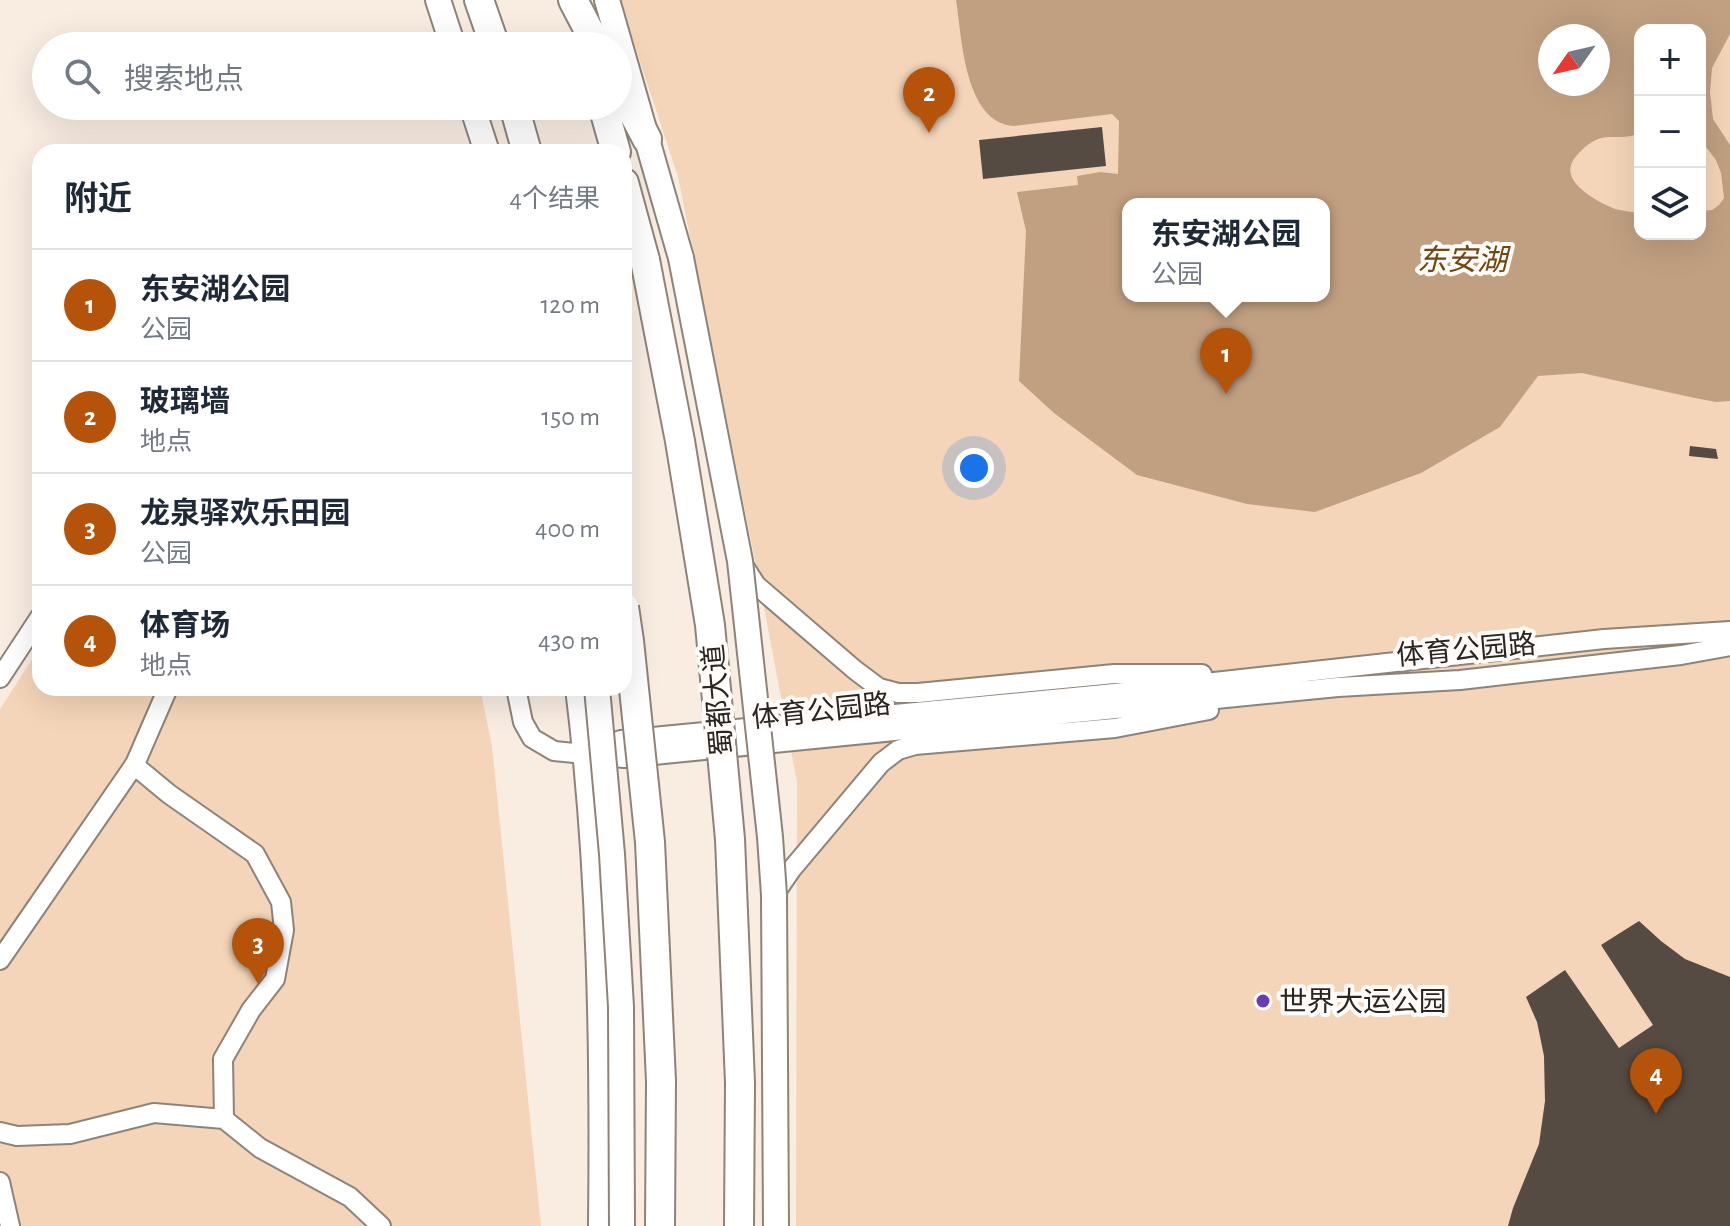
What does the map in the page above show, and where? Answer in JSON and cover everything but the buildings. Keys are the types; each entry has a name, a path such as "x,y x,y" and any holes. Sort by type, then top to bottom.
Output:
{"highway":[{"path":"479,0 490,32"},
{"path":"571,0 581,32"},
{"path":"571,0 589,32"},
{"path":"632,111 647,139"},
{"path":"518,120 525,144"},
{"path":"607,120 614,144"},
{"name":"蜀都大道","path":"632,212 645,260 680,441 710,625 730,839 740,1083 739,1226"},
{"path":"632,670 650,842 661,1081 660,1226"}],"main road":[{"path":"607,0 616,32"},
{"path":"632,87 681,258 740,561 774,895 776,1226"},
{"path":"466,120 470,144"},
{"path":"477,120 484,144"},
{"path":"579,696 595,865 602,1096 601,1226"},
{"path":"598,696 611,838 621,1007 622,1226"}],"street":[{"path":"740,561 756,585 843,660 879,688 898,693 1114,674 1305,682"},
{"path":"0,678 32,629"},
{"name":"体育公园路","path":"586,753 621,740 1305,682 1589,641 1730,631"},
{"name":"体育公园路","path":"1305,682 1338,687 1460,680 1681,655 1730,646"},
{"path":"774,895 791,870 881,763 898,750 915,745 1115,728 1305,682"},
{"path":"0,960 134,765 164,696"},
{"path":"518,696 523,722 532,738 554,751 586,753"},
{"path":"134,765 169,794 255,854 281,902 284,930 275,979 251,1010 223,1059 224,1119"},
{"path":"0,1132 17,1136 70,1134 154,1113 224,1119 260,1148 350,1197 381,1226"},
{"path":"0,1182 10,1226"}],"shaded area":[{"path":"620,0 1730,0 1730,1226 796,1226 797,782 678,177"},
{"path":"32,659 32,696 482,696 492,746 541,1226 0,1226 0,709"}],"water":[{"name":"东安湖","path":"956,0 1730,0 1730,34 1712,68 1710,92 1713,119 1730,145 1730,401 1716,402 1582,373 1538,376 1500,427 1421,473 1315,512 1247,504 1137,475 1054,413 1019,381 1026,231 1017,192 1078,185 1077,176 1100,172 1118,174 1119,121 1112,114 1014,126 997,121 975,95 968,76"}],"place":[{"name":"玻璃墙","path":"929,133"},
{"name":"东安湖公园","path":"1226,394"},
{"name":"龙泉驿欢乐田园","path":"258,984"},
{"name":"世界大运公园","path":"1263,1001"},
{"name":"体育场","path":"1656,1114"}]}
